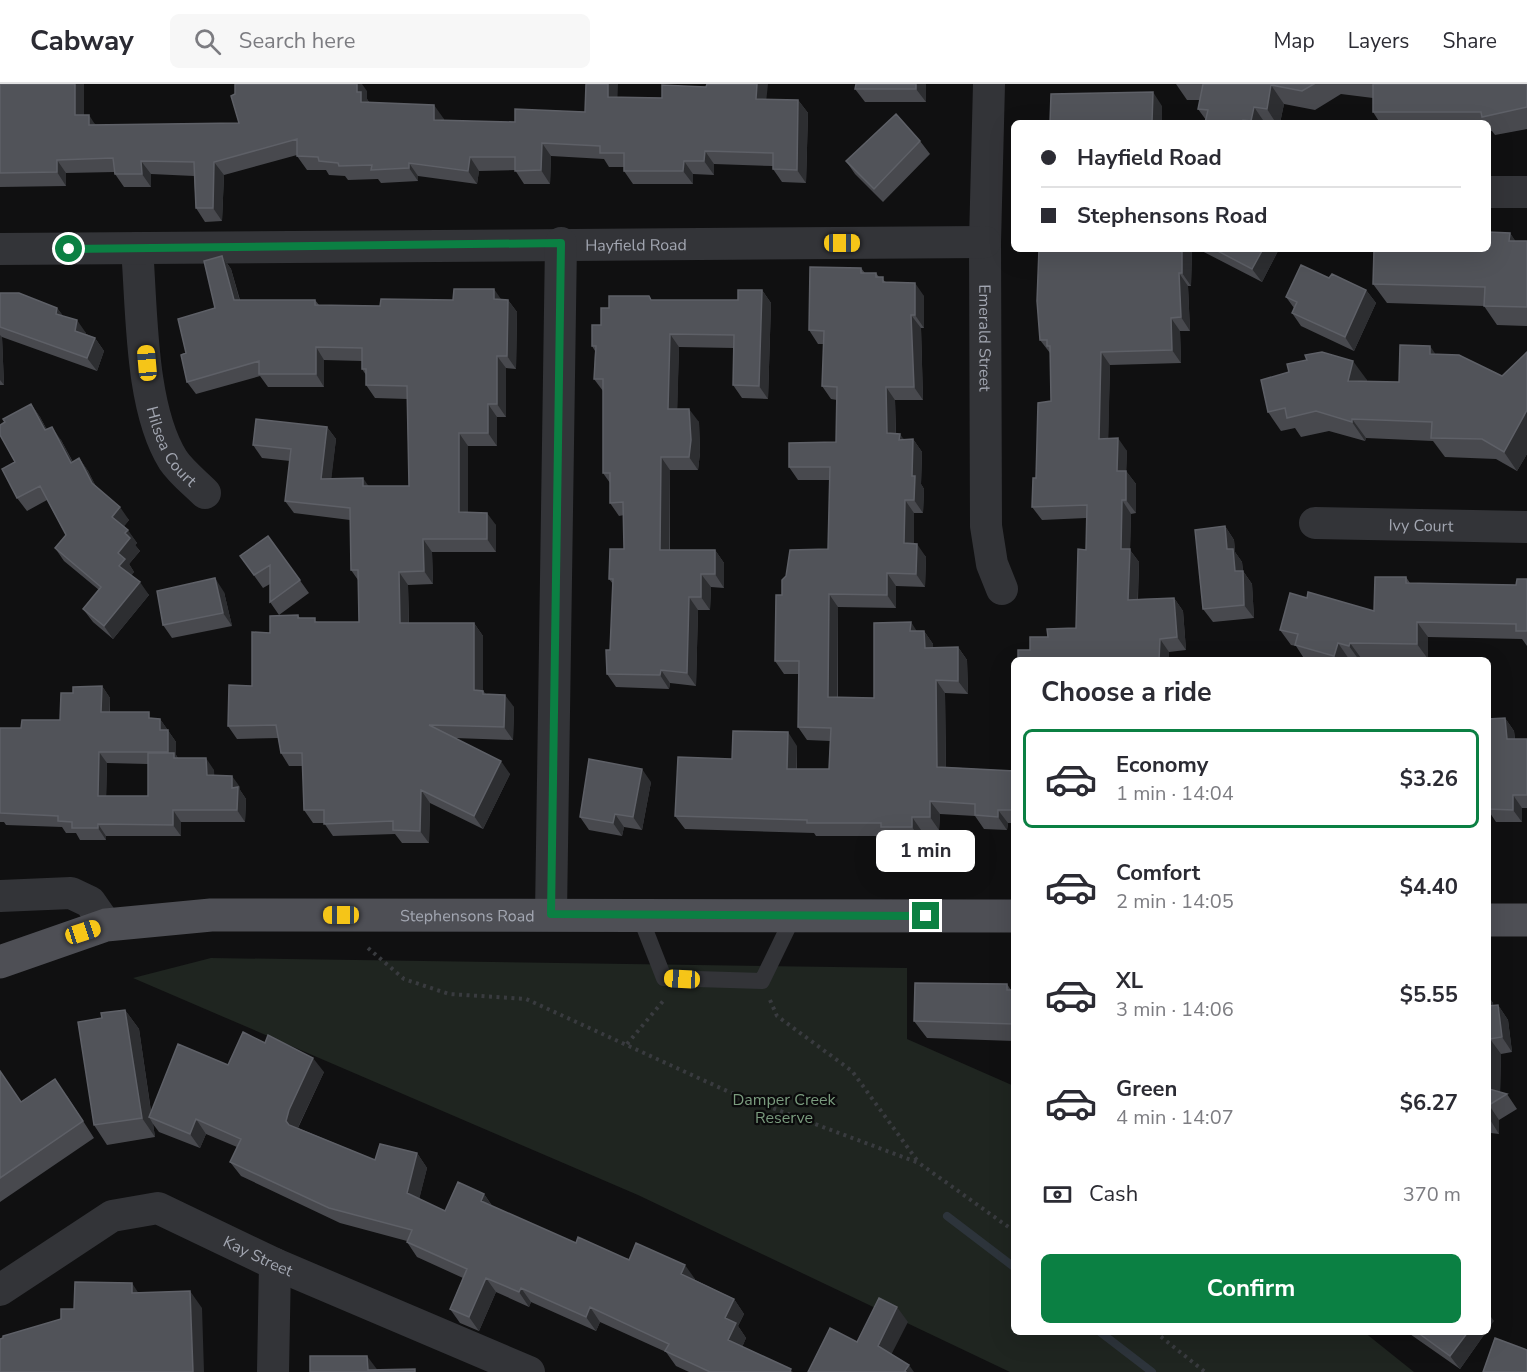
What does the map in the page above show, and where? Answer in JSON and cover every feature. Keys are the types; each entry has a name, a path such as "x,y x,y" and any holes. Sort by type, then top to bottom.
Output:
{"main road":[{"name":"Stephensons Road","path":"0,962 106,925 211,915 1011,916"},
{"path":"1491,920 1527,920"}],"street":[{"name":"Emerald Street","path":"988,84 985,242 986,526 992,564 1002,589"},
{"path":"1491,192 1527,192"},
{"name":"Hayfield Road","path":"0,249 561,243 985,242"},
{"path":"551,914 561,243"},
{"name":"Hilsea Court","path":"137,248 150,405 174,462 205,493"},
{"name":"Ivy Court","path":"1315,523 1527,527"},
{"path":"0,896 71,893 90,902 106,925"},
{"name":"Kay Street","path":"0,1290 112,1216 158,1208 275,1264 529,1372"},
{"path":"273,1372 275,1264"}],"lane":[{"path":"639,914 664,978 762,981 794,915"}],"path":[{"path":"368,948 404,979 449,994 526,999 727,1091 919,1163 1011,1229"},
{"path":"627,1044 682,979"},
{"path":"762,981 777,1016 852,1071 919,1163"},
{"path":"1159,1335 1205,1372"}],"green space":[{"name":"Damper Creek Reserve","path":"211,958 907,968 907,1039 1011,1085 1011,1335 1368,1335 1414,1372 1010,1372 638,1195 133,978"}],"building":[{"path":"0,84 75,84 75,115 89,115 89,125 239,123 231,96 235,94 235,84 357,84 357,92 361,92 361,102 434,105 434,120 515,122 515,109 585,112 586,84 608,84 608,97 662,98 662,85 706,87 707,84 757,84 756,99 798,100 797,170 773,169 773,153 705,151 704,161 684,161 683,171 624,171 624,153 600,153 600,146 542,143 541,170 515,171 515,157 470,157 468,171 409,163 409,168 371,170 372,165 339,166 338,163 319,161 318,157 297,156 297,139 214,162 213,208 196,208 194,162 141,161 142,174 115,174 113,158 57,160 57,172 0,173"},
{"path":"856,84 916,84 916,89 855,89"},
{"path":"1203,84 1314,84 1302,91 1271,85 1267,109 1254,107 1251,120 1206,120 1208,110 1198,109"},
{"path":"1373,84 1527,84 1527,107 1482,117 1481,112 1373,112"},
{"path":"1153,92 1152,120 1050,120 1051,94"},
{"path":"896,114 920,141 874,189 846,161"},
{"path":"1491,232 1510,233 1509,241 1527,241 1527,307 1484,306 1485,287 1373,284 1374,252 1491,252"},
{"path":"1039,252 1182,252 1182,273 1179,273 1181,317 1171,318 1172,350 1101,352 1099,439 1118,438 1117,471 1126,471 1126,500 1122,500 1121,549 1130,549 1128,600 1174,598 1177,637 1160,639 1159,657 1018,657 1018,650 1030,650 1030,637 1048,637 1047,629 1076,628 1078,549 1086,550 1087,505 1032,507 1033,478 1036,478 1038,403 1051,401 1050,346 1047,346 1047,340 1040,340 1037,301"},
{"path":"1220,252 1261,252 1252,269"},
{"path":"222,256 234,300 315,300 315,305 380,306 381,299 453,300 454,289 494,289 494,299 508,300 507,356 497,356 497,404 488,404 488,433 459,433 459,512 487,513 487,539 423,539 424,571 399,572 400,623 474,623 474,690 483,691 483,694 505,695 504,727 429,725 501,761 474,816 421,790 420,831 393,830 393,821 324,824 324,810 304,810 302,753 281,753 276,725 228,726 229,685 252,686 252,632 270,633 270,616 298,615 298,618 315,618 315,622 359,622 358,570 351,570 350,508 285,501 291,449 253,445 256,419 327,427 321,479 363,478 363,486 409,486 407,386 366,385 366,369 362,369 362,348 316,347 316,374 259,374 259,361 187,382 181,355 186,353 178,319 215,308 204,261"},
{"path":"1301,265 1329,278 1332,274 1366,290 1345,337 1292,313 1297,302 1286,297"},
{"path":"810,267 861,268 861,273 876,273 876,277 883,277 883,282 915,283 915,315 911,315 914,387 886,387 887,433 900,434 899,440 913,439 914,500 905,500 904,543 917,544 916,574 887,573 887,595 829,594 828,697 874,698 874,623 911,622 910,631 924,631 925,648 958,647 958,681 936,680 937,767 1011,771 1011,810 998,810 998,817 975,815 975,804 930,801 930,817 912,817 912,827 881,827 881,823 807,823 807,820 675,816 678,757 732,759 733,731 788,732 787,769 829,769 831,728 798,727 799,661 775,661 776,595 782,595 782,580 786,576 790,550 828,549 830,467 789,467 789,443 836,442 837,387 822,386 824,331 809,330"},
{"path":"738,290 762,290 759,386 733,385 734,335 670,334 668,409 689,409 691,440 689,457 661,457 660,550 715,550 715,574 701,574 701,597 689,597 687,673 661,670 660,675 607,674 606,650 610,650 613,579 609,579 610,549 624,549 623,502 610,503 610,473 603,473 603,379 594,379 596,346 592,346 592,325 601,325 601,308 609,308 609,296 649,296 651,300 738,300"},
{"path":"0,293 19,293 57,308 56,314 77,320 75,331 95,338 87,358 0,327"},
{"path":"1400,345 1430,346 1430,354 1459,355 1502,376 1527,352 1527,410 1504,452 1482,439 1431,438 1432,422 1352,419 1352,422 1316,411 1287,418 1285,408 1268,412 1261,380 1289,372 1287,364 1307,360 1305,355 1322,352 1353,361 1348,381 1399,382"},
{"path":"31,404 45,430 52,427 71,463 79,458 92,483 120,507 112,517 128,530 125,533 130,538 118,553 125,559 119,566 140,582 104,626 83,609 101,587 55,548 66,535 40,486 17,498 2,469 15,462 0,435 0,425 5,422 3,419"},
{"path":"1225,526 1227,549 1233,549 1235,571 1243,571 1244,605 1203,609 1195,530"},
{"path":"268,536 300,580 270,602 270,565 254,575 240,556"},
{"path":"1375,577 1406,577 1406,583 1516,585 1517,579 1527,579 1527,631 1516,631 1516,624 1417,622 1417,644 1350,643 1349,646 1338,643 1334,656 1295,645 1298,634 1280,630 1290,593 1307,598 1308,592 1374,611"},
{"path":"215,578 223,613 163,625 157,591"},
{"path":"102,686 101,712 149,712 149,718 160,719 160,730 168,730 168,752 99,752 98,796 148,796 148,753 174,753 174,758 206,758 207,775 232,776 232,788 238,787 237,810 173,810 173,825 98,824 98,828 72,828 72,822 58,821 58,816 0,813 0,728 21,728 22,720 60,720 61,693 73,693 73,687"},
{"path":"1505,718 1507,739 1527,739 1527,795 1513,795 1513,810 1491,809 1491,719"},
{"path":"589,759 642,769 633,817 615,814 613,823 580,817"},
{"path":"915,983 1007,984 1007,990 1011,990 1011,1024 914,1021"},
{"path":"1498,1005 1502,1037 1491,1039 1491,1006"},
{"path":"125,1010 142,1118 94,1125 78,1022 102,1018 101,1013"},
{"path":"243,1032 265,1043 268,1035 313,1058 289,1110 286,1121 289,1125 375,1160 380,1144 417,1153 407,1193 445,1211 458,1182 484,1194 481,1201 576,1243 578,1237 629,1260 636,1243 685,1265 681,1274 734,1299 725,1318 736,1323 728,1340 791,1369 790,1372 710,1372 665,1351 669,1344 590,1307 586,1317 521,1288 519,1292 486,1278 469,1317 450,1309 467,1269 407,1242 412,1230 329,1208 230,1162 241,1139 196,1119 190,1134 149,1117 178,1044 228,1065"},
{"path":"0,1071 21,1102 55,1079 83,1121 0,1178"},
{"path":"1491,1090 1507,1094 1491,1104"},
{"path":"75,1282 132,1283 132,1293 190,1291 193,1372 0,1372 0,1339 3,1336 61,1319 61,1309 74,1309"},
{"path":"879,1298 897,1307 878,1346 909,1365 906,1372 808,1372 830,1328 857,1342"},
{"path":"1421,1335 1466,1335 1450,1356"},
{"path":"1495,1338 1527,1350 1527,1372 1483,1372"},
{"path":"310,1356 367,1356 368,1370 415,1369 415,1372 310,1372"}],"waterway":[{"path":"947,1216 1011,1265"},
{"path":"1104,1335 1152,1372"}],"route":[{"path":"69,249 561,243 551,914 926,916"}]}
